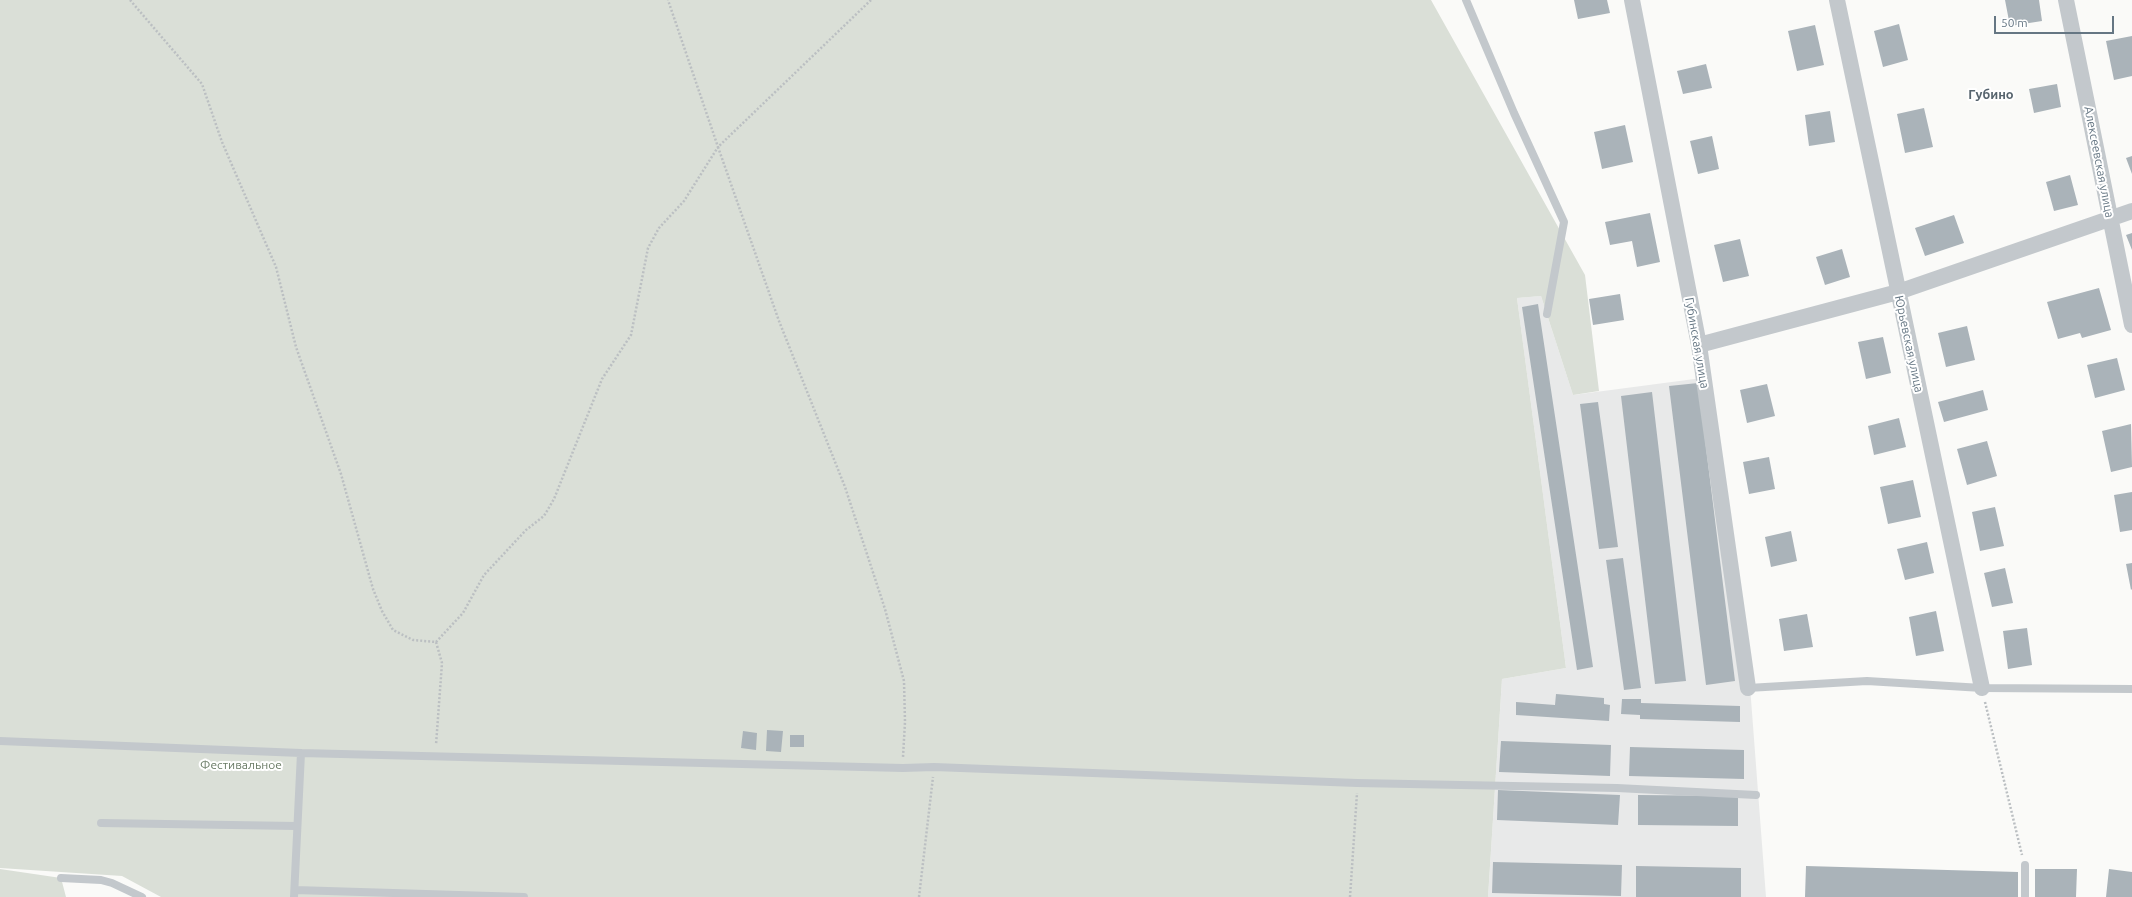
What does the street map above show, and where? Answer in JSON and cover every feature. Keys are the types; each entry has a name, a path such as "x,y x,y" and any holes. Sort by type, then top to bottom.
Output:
{"street":[{"name":"Губинская улица","path":"1632,0 1699,344 1748,688"},
{"name":"Юрьевская улица","path":"1837,0 1982,688"},
{"name":"Алексеевская улица","path":"2066,0 2109,218 2132,325"},
{"path":"1699,344 1898,292 2132,211"}],"lane":[{"path":"1466,0 1514,113 1564,222 1547,314"},
{"path":"1748,688 1867,681 1982,688 2132,689"},
{"path":"0,741 301,753 435,755 903,768 934,767 1358,783 1617,788 1756,795"},
{"path":"301,753 296,826 294,894 524,897"},
{"path":"101,823 296,826"},
{"path":"2024,865 2025,897"},
{"path":"61,878 101,880 112,883 142,897"}],"path":[{"path":"130,0 202,84 222,142 276,267 296,347 341,474 373,589 382,610 393,630 413,640 436,642"},
{"path":"668,0 779,321 845,487 885,609 904,681 905,722 903,768"},
{"path":"436,642 463,613 484,574 526,530 544,516 551,505 602,379 631,335 648,248 659,228 684,201 718,147 871,0"},
{"path":"435,755 442,663 436,642"},
{"path":"1982,688 2024,865"},
{"path":"919,897 934,767"},
{"path":"1350,897 1358,783"}],"shaded area":[{"path":"1541,296 1573,395 1702,378 1744,607 1766,897 1488,897 1502,679 1566,668 1517,298"}],"green space":[{"name":"Фестивальное","path":"0,0 1431,0 1585,275 1599,391 1573,395 1541,296 1517,298 1566,668 1502,679 1488,897 161,897 122,876 0,868"},
{"path":"0,869 61,878 66,897 0,897"}],"building":[{"path":"1574,0 1607,0 1610,13 1578,19"},
{"path":"2005,0 2039,0 2042,21 2010,26"},
{"path":"1899,24 1908,60 1883,67 1874,31"},
{"path":"1815,25 1824,65 1797,71 1788,31"},
{"path":"2132,36 2132,76 2114,80 2106,41"},
{"path":"1706,64 1712,88 1683,94 1677,71"},
{"path":"2057,84 2061,107 2034,113 2029,89"},
{"path":"1924,108 1933,147 1905,153 1897,114"},
{"path":"1830,111 1835,142 1809,146 1805,115"},
{"path":"1625,125 1633,162 1602,169 1594,132"},
{"path":"1712,136 1719,169 1698,174 1690,141"},
{"path":"2132,156 2132,174 2126,158"},
{"path":"2070,175 2078,205 2054,211 2046,182"},
{"path":"1650,213 1660,262 1637,267 1632,241 1610,245 1605,222"},
{"path":"1954,215 1964,243 1925,256 1915,228"},
{"path":"2132,233 2132,250 2126,235"},
{"path":"1740,239 1749,276 1723,282 1714,245"},
{"path":"1842,249 1850,277 1825,285 1816,257"},
{"path":"2099,288 2111,330 2082,338 2080,333 2058,339 2047,302"},
{"path":"1620,294 1624,320 1593,325 1589,299"},
{"path":"1538,304 1593,667 1577,670 1522,307"},
{"path":"1967,326 1975,360 1946,367 1938,333"},
{"path":"1883,337 1891,373 1866,379 1858,342"},
{"path":"2117,358 2125,390 2095,398 2087,365"},
{"path":"1698,383 1735,681 1706,685 1669,386"},
{"path":"1767,384 1775,416 1747,423 1740,390"},
{"path":"1983,390 1988,410 1944,422 1938,402"},
{"path":"1652,392 1686,681 1655,684 1621,396"},
{"path":"1598,402 1618,547 1599,549 1580,404"},
{"path":"1899,418 1906,447 1874,455 1868,426"},
{"path":"2131,424 2132,467 2111,472 2102,431"},
{"path":"1987,441 1997,476 1967,485 1957,449"},
{"path":"1769,457 1775,489 1749,494 1743,462"},
{"path":"1913,480 1921,517 1888,524 1880,487"},
{"path":"2132,492 2132,530 2120,532 2114,495"},
{"path":"1995,507 2004,546 1980,551 1972,512"},
{"path":"1791,531 1797,561 1771,567 1765,537"},
{"path":"1927,542 1934,573 1905,580 1897,549"},
{"path":"1623,558 1641,688 1624,690 1606,560"},
{"path":"2132,563 2132,589 2131,590 2126,564"},
{"path":"2005,568 2013,603 1992,607 1984,573"},
{"path":"1936,611 1944,651 1916,656 1909,617"},
{"path":"1807,614 1813,647 1784,651 1779,619"},
{"path":"2027,628 2032,665 2008,669 2003,631"},
{"path":"1556,694 1604,698 1604,704 1610,705 1609,721 1516,715 1516,702 1555,705"},
{"path":"1622,699 1641,699 1641,703 1740,706 1740,722 1640,719 1640,715 1621,714"},
{"path":"767,730 783,731 781,752 766,751"},
{"path":"743,731 757,733 756,750 741,748"},
{"path":"790,735 804,735 804,747 790,747"},
{"path":"1501,741 1611,745 1610,776 1499,772"},
{"path":"1630,747 1744,750 1744,779 1629,776"},
{"path":"1498,790 1620,795 1618,825 1497,820"},
{"path":"1638,795 1738,796 1738,826 1638,825"},
{"path":"1493,862 1622,865 1621,896 1492,893"},
{"path":"1636,866 1741,868 1741,897 1636,897"},
{"path":"1806,866 2018,872 2018,897 1805,897"},
{"path":"2035,869 2077,869 2076,897 2035,897"},
{"path":"2109,869 2132,872 2132,897 2106,897"}],"district":[{"name":"Губино","path":"1991,95"}]}
